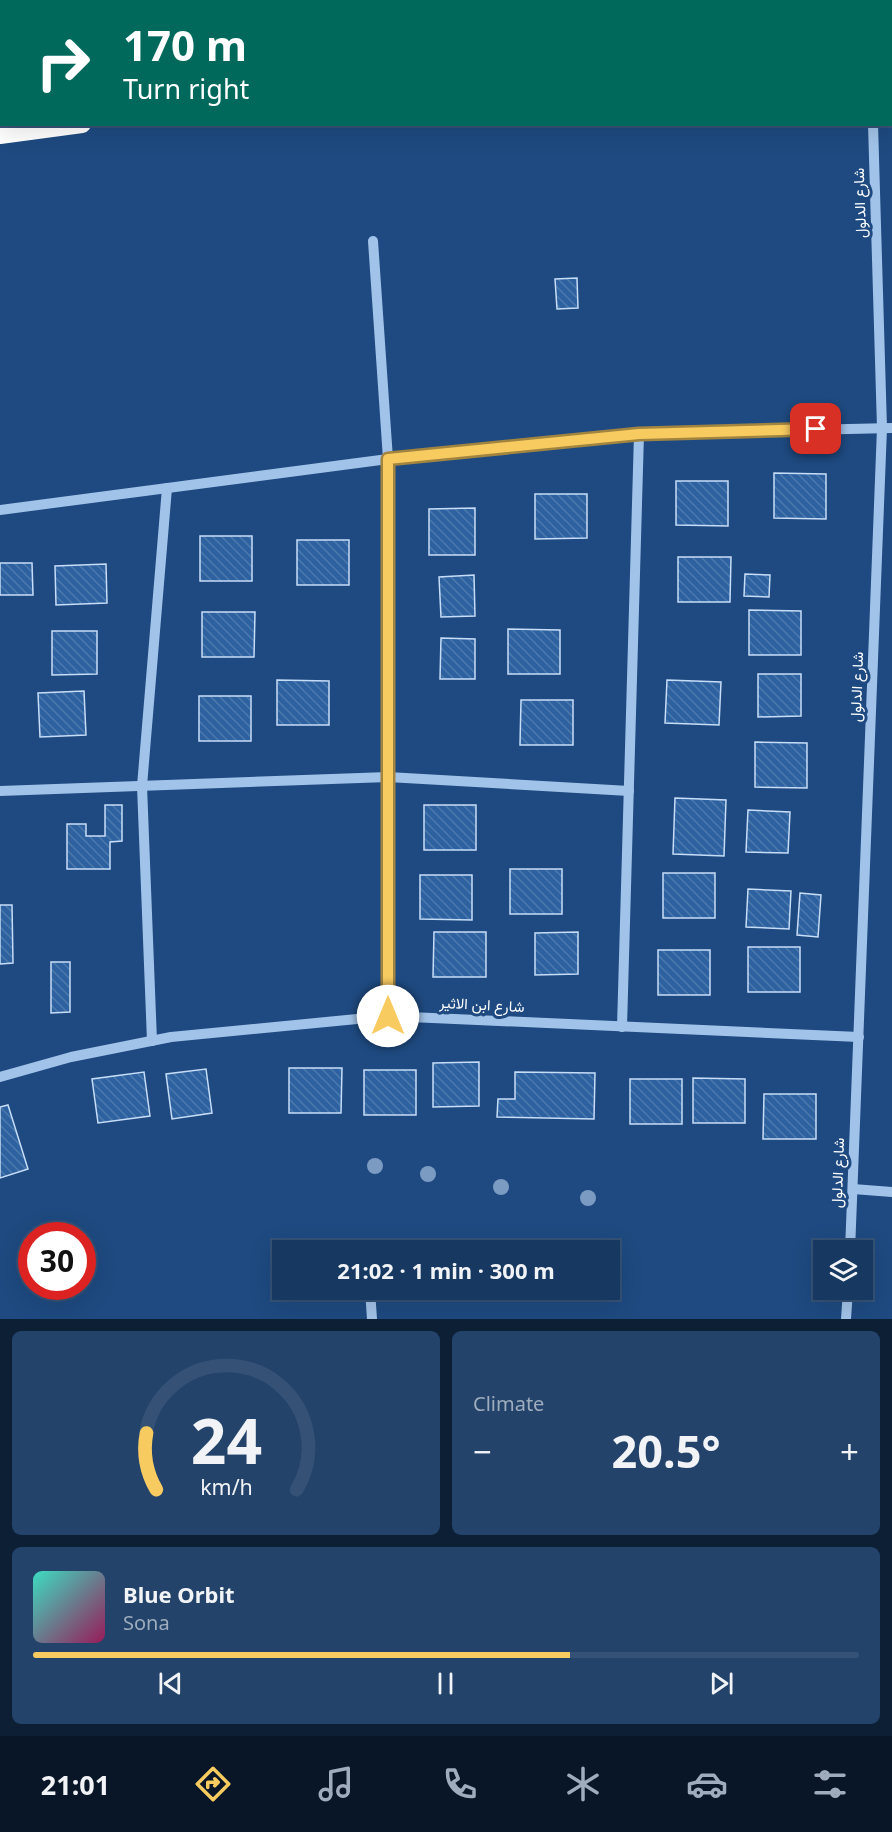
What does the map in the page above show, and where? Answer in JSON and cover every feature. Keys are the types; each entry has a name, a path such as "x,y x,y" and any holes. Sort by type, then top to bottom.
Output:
{"highway":[{"path":"0,135 67,126"}],"street":[{"name":"شارع الدلول","path":"851,1240 887,428 873,126"},
{"path":"373,241 388,459 388,1016"},
{"path":"0,510 388,459 639,434 887,428"},
{"path":"622,1028 639,434"},
{"path":"152,1041 142,786 167,488"},
{"path":"0,790 388,777 629,791"},
{"name":"شارع ابن الاثير","path":"0,1077 72,1057 152,1041 388,1016 859,1037"},
{"path":"853,1189 892,1192"},
{"path":"371,1300 372,1319"},
{"path":"846,1319 847,1300"}],"building":[{"path":"577,278 578,308 557,309 555,279"},
{"path":"774,473 826,474 826,519 774,518"},
{"path":"676,481 728,481 728,526 676,525"},
{"path":"535,494 587,494 587,538 535,539"},
{"path":"475,508 475,555 429,555 429,509"},
{"path":"200,536 252,536 252,581 200,581"},
{"path":"297,540 349,540 349,585 297,585"},
{"path":"678,557 731,557 730,602 678,602"},
{"path":"0,563 32,563 33,595 0,595"},
{"path":"106,564 107,603 56,605 55,566"},
{"path":"745,574 770,575 769,597 744,596"},
{"path":"474,575 475,616 441,617 439,577"},
{"path":"749,610 801,611 801,655 749,655"},
{"path":"202,612 255,612 254,657 202,657"},
{"path":"508,629 560,630 560,674 508,674"},
{"path":"52,631 97,631 97,674 52,675"},
{"path":"441,638 475,639 475,679 440,679"},
{"path":"758,674 801,674 801,716 758,717"},
{"path":"277,680 329,681 329,725 277,725"},
{"path":"667,680 721,682 719,725 665,723"},
{"path":"84,691 86,735 40,737 38,693"},
{"path":"199,696 251,696 251,741 199,741"},
{"path":"521,700 573,700 573,745 520,745"},
{"path":"755,742 807,743 807,788 755,787"},
{"path":"675,798 726,800 724,856 673,854"},
{"path":"105,805 122,805 122,841 110,842 110,869 67,869 67,824 86,824 86,836 105,836"},
{"path":"424,805 476,805 476,850 424,850"},
{"path":"748,810 790,812 788,853 746,852"},
{"path":"510,869 562,869 562,914 510,914"},
{"path":"663,873 715,873 715,918 663,918"},
{"path":"420,875 472,875 472,920 420,919"},
{"path":"748,889 791,891 789,929 746,927"},
{"path":"800,893 821,895 818,937 797,935"},
{"path":"0,905 12,905 13,963 0,964"},
{"path":"434,932 486,932 486,977 433,977"},
{"path":"578,932 578,974 535,975 535,933"},
{"path":"748,947 800,947 800,992 748,992"},
{"path":"658,950 710,950 710,995 658,995"},
{"path":"51,962 70,962 70,1012 51,1013"},
{"path":"479,1062 479,1106 433,1107 433,1063"},
{"path":"289,1068 342,1068 341,1113 289,1113"},
{"path":"206,1069 212,1113 172,1119 166,1074"},
{"path":"364,1070 416,1070 416,1115 364,1115"},
{"path":"144,1072 150,1116 98,1123 92,1079"},
{"path":"515,1072 595,1073 594,1119 497,1117 498,1099 515,1099"},
{"path":"693,1078 745,1079 745,1123 693,1123"},
{"path":"630,1079 682,1079 682,1124 630,1124"},
{"path":"764,1094 816,1094 816,1139 763,1139"},
{"path":"8,1105 28,1169 0,1178 0,1107"}],"route":[{"path":"388,1016 388,459 639,434 816,429"}]}
